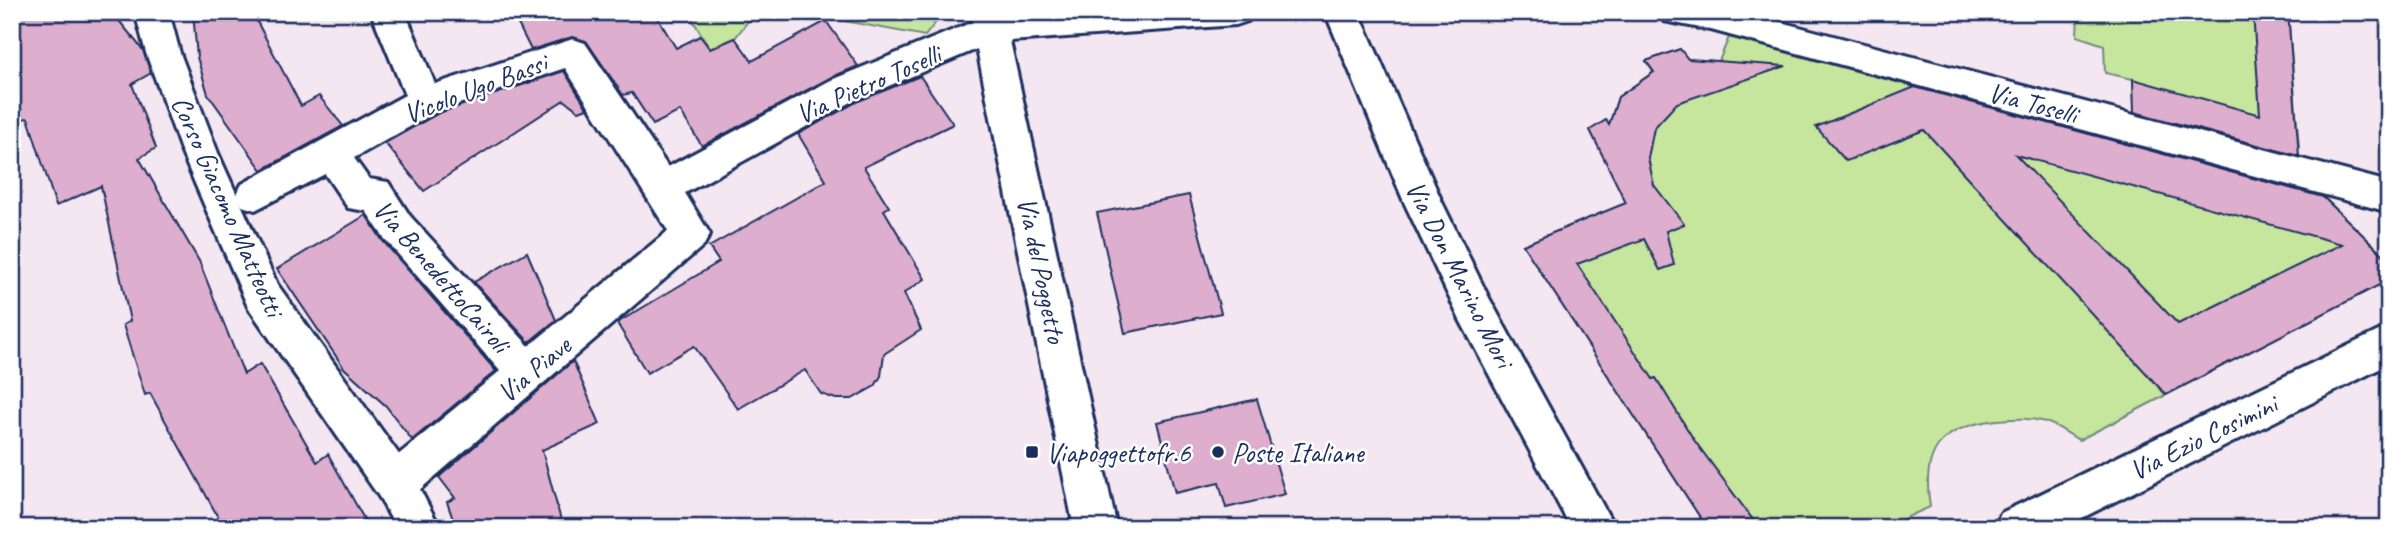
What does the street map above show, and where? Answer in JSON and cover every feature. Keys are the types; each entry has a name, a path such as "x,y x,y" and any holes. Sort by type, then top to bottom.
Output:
{"street":[{"name":"Corso Giacomo Matteotti","path":"152,12 166,62 200,153 261,295 395,484 419,528"},
{"path":"388,12 425,101"},
{"path":"990,20 1236,12"},
{"name":"Via Don Marino Mori","path":"1342,12 1423,202 1474,308 1594,528"},
{"name":"Via Toselli","path":"1676,12 1712,17 2389,197"},
{"name":"Via Pietro Toselli","path":"662,188 843,90 990,20"},
{"name":"Via del Poggetto","path":"990,20 1096,528"},
{"name":"Vicolo Ugo Bassi","path":"254,195 425,101 573,52 662,188"},
{"name":"Via BenedettoCairoli","path":"331,153 361,197 375,193 397,227 528,374"},
{"name":"Via Piave","path":"395,484 671,254 691,234 662,188"},
{"name":"Via Ezio Cosimini","path":"2016,528 2218,431 2389,344"}],"green space":[{"path":"688,12 755,12 735,38 710,49"},
{"path":"796,12 944,12 925,36"},
{"path":"2078,12 2288,12 2299,148 2134,106 2133,79 2105,73 2104,45 2077,36"},
{"path":"1729,37 2316,190 2389,260 2389,280 2079,440 2054,425 2033,419 1997,420 1961,429 1948,436 1932,456 1928,487 1930,507 1883,528 1707,528 1523,245 1626,203 1605,138 1618,97 1653,72 1646,61 1680,49 1688,59 1719,61"}],"building":[{"path":"12,12 112,12 143,50 151,73 132,84 156,148 139,158 199,261 244,374 260,364 317,462 328,454 369,528 224,528 150,393 145,395 123,325 130,321 101,186 56,206 28,118 21,119 12,98"},
{"path":"193,12 252,12 301,106 319,96 343,126 262,170 208,94 197,57"},
{"path":"512,12 654,12 676,48 700,36 710,49 735,38 752,61 826,21 858,66 702,146 680,111 653,125 632,93 623,95 586,41 572,37 531,50"},
{"path":"2253,12 2288,12 2299,156 2134,112 2133,79 2260,115"},
{"path":"1680,49 1688,59 1786,66 1677,103 1654,128 1648,158 1654,185 1684,224 1666,231 1674,265 1660,270 1644,239 1577,264 1653,379 1656,378 1694,440 1759,528 1707,528 1523,245 1626,203 1590,130 1606,120 1609,125 1618,97 1654,72 1646,61"},
{"path":"564,71 587,108 579,111 564,100 424,191 385,143 439,113"},
{"path":"920,76 953,124 864,167 889,207 884,210 925,279 904,293 921,330 884,354 881,376 875,386 852,399 836,399 821,394 805,370 738,409 694,346 647,373 617,323 719,262 709,247 826,181 798,134 856,102"},
{"path":"1915,87 2323,197 2389,260 2389,280 2166,395 1924,130 1846,161 1816,127","holes":["2016,155 2342,244 2178,324"]},
{"path":"1189,195 1221,313 1125,333 1097,213"},
{"path":"366,215 382,240 496,371 412,440 386,406 344,368 277,269"},
{"path":"527,252 556,320 529,342 474,282"},
{"path":"573,361 600,424 542,450 563,528 456,528 447,502 455,498 439,477"},
{"name":"Poste Italiane","path":"1257,399 1285,494 1226,508 1219,483 1175,493 1157,422"}],"place":[{"name":"Viapoggettofr.6","path":"1032,452"},
{"name":"Poste Italiane","path":"1218,452"}]}
